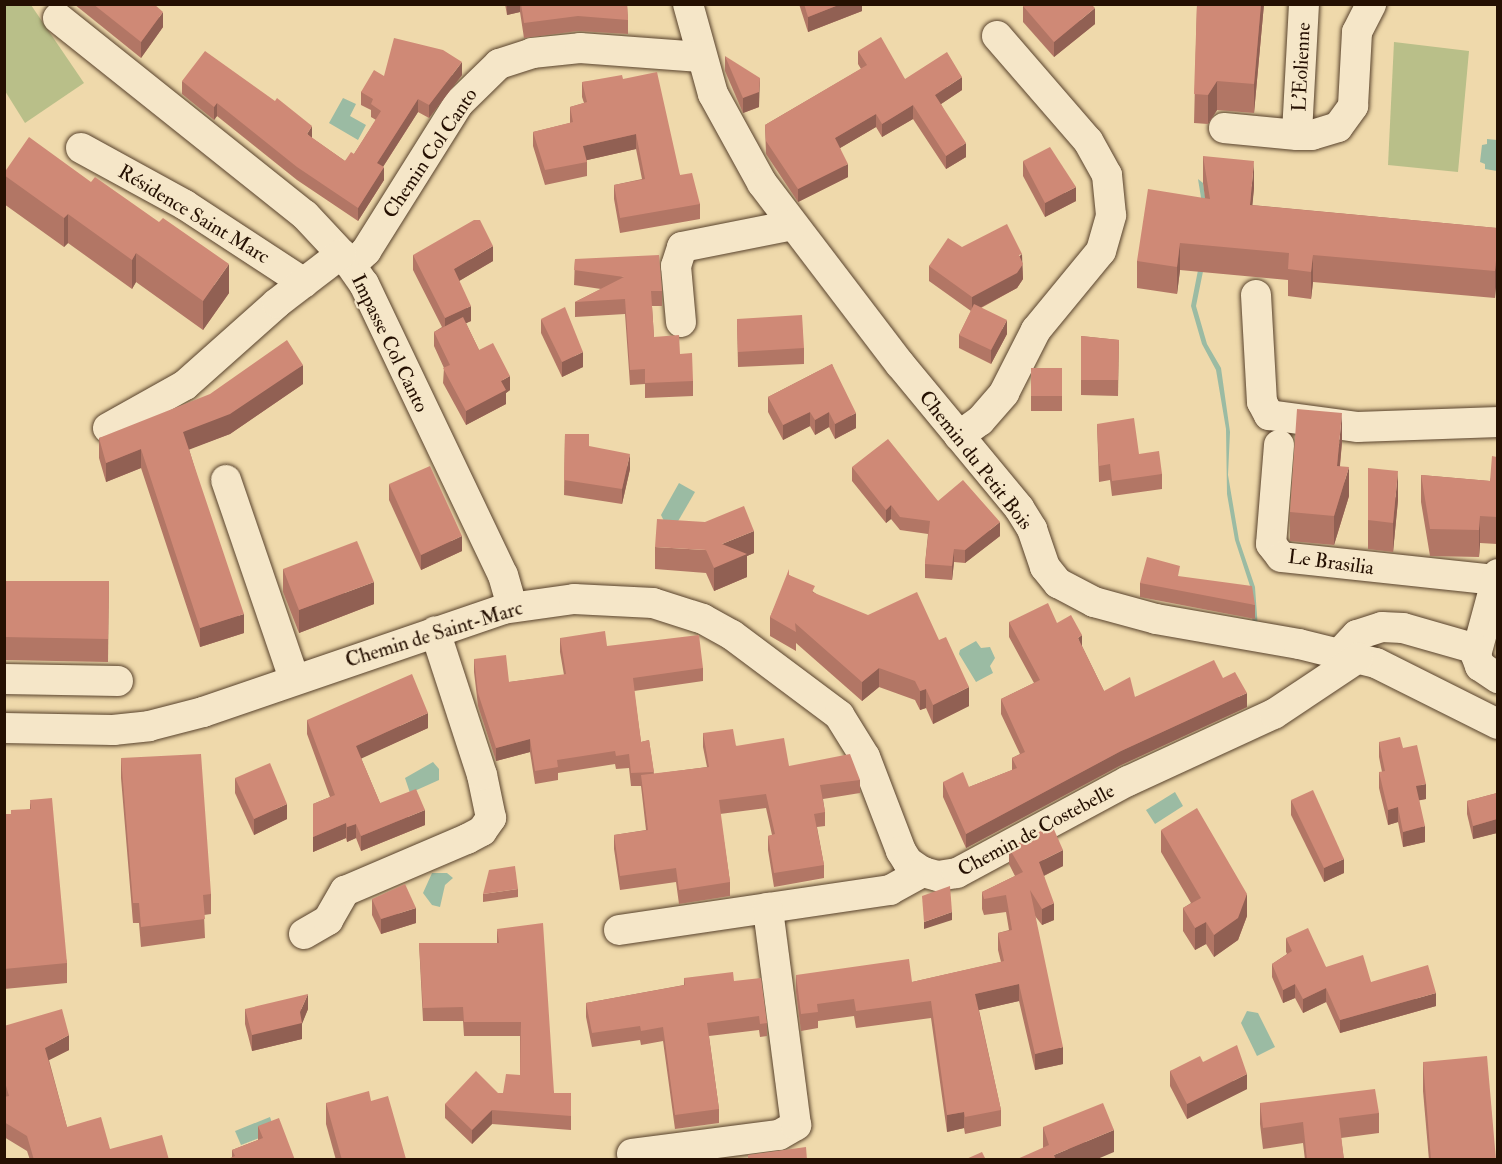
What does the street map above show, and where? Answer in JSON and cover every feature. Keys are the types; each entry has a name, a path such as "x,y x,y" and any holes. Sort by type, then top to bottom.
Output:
{"street":[{"name":"Chemin du Petit Bois","path":"688,4 702,57 735,138 793,225 959,436 1019,508 1032,529 1045,567 1066,589 1111,607 1177,625 1348,656 1402,674 1497,724"},
{"name":"L’Eolienne","path":"1304,4 1297,135 1322,134 1346,120 1354,96 1357,32 1371,4"},
{"name":"Impasse Col Canto","path":"58,18 280,194 346,260 364,284 503,575 512,607"},
{"path":"959,436 980,421 1004,393 1036,330 1101,251 1111,215 1107,175 1088,141 997,36"},
{"name":"Chemin Col Canto","path":"346,260 366,251 459,103 499,64 532,53 580,48 702,57"},
{"path":"1224,128 1297,135"},
{"name":"Résidence Saint Marc","path":"81,148 185,205 304,283"},
{"path":"681,322 675,266 682,247 793,225"},
{"path":"108,428 185,385 277,303 304,283 346,260"},
{"path":"1256,295 1262,402 1269,415 1358,427 1497,422"},
{"name":"Le Brasilia","path":"1279,445 1271,544 1281,557 1497,577 1476,649"},
{"path":"226,480 294,679"},
{"name":"Chemin de Saint-Marc","path":"4,728 113,730 149,726 512,607 574,599 627,600 673,609 732,635 803,684 839,715 864,757 900,851 908,862 923,872"},
{"path":"1348,656 1358,635 1382,627 1409,630 1476,649 1480,666 1497,678"},
{"path":"304,934 328,920 345,891 467,839 482,831 491,818 482,775 435,631"},
{"name":"Chemin de Costebelle","path":"923,872 947,876 969,868 1128,781 1274,714 1348,656"},
{"path":"4,679 118,681"},
{"path":"619,930 890,890 923,872"},
{"path":"633,1154 779,1135 796,1125 768,908"}],"shaded area":[{"path":"4,5 31,5 84,83 25,123 5,91"},
{"path":"1394,42 1469,51 1458,172 1388,165"},
{"path":"343,98 356,104 350,116 366,125 358,140 329,123"},
{"path":"1487,139 1497,140 1497,171 1485,169 1485,164 1480,162 1482,145 1487,144"},
{"path":"1198,179 1203,183 1211,232 1196,306 1207,344 1221,368 1230,432 1228,475 1239,540 1255,587 1258,629 1253,628 1250,586 1235,540 1227,494 1226,429 1216,370 1202,344 1191,306 1206,229"},
{"path":"679,483 695,492 677,523 664,521 661,515"},
{"path":"976,641 981,648 990,647 995,658 990,666 993,673 976,682 959,654 960,650"},
{"path":"433,762 439,769 439,780 410,793 405,778"},
{"path":"1175,792 1183,806 1155,824 1146,810"},
{"path":"432,873 447,873 453,878 445,885 440,907 432,905 423,893"},
{"path":"1247,1011 1258,1013 1275,1047 1257,1056 1241,1023"},
{"path":"270,1117 275,1132 241,1145 235,1131"}],"building":[{"path":"93,4 154,4 163,12 141,42"},
{"path":"521,4 627,4 628,20 578,16 524,23"},
{"path":"804,4 841,4 808,17"},
{"path":"1026,4 1091,4 1095,8 1054,42 1023,6"},
{"path":"1197,4 1261,4 1254,84 1217,81 1208,95 1194,94"},
{"path":"881,37 905,79 947,52 962,77 935,95 966,143 946,156 913,105 882,124 876,114 835,138 848,164 798,189 766,141 765,125 867,65 858,51"},
{"path":"394,38 443,50 462,62 429,105 418,99 377,163 384,167 358,208 297,167 217,103 214,107 182,81 205,51 275,101 277,98 312,126 307,134 345,161 351,152 354,154 381,111 371,104 373,99 361,92 374,70 384,76"},
{"path":"725,56 760,78 759,92 743,98"},
{"path":"657,72 680,175 692,173 700,204 620,218 614,185 645,179 636,134 583,146 587,162 545,170 533,132 573,122 570,107 587,102 582,82 622,75 623,79"},
{"path":"29,137 91,182 95,177 159,222 163,218 229,264 203,301 136,253 132,260 68,214 64,218 4,175"},
{"path":"1050,147 1076,187 1045,203 1023,161"},
{"path":"1203,156 1254,161 1250,205 1497,228 1495,271 1313,255 1311,272 1288,269 1289,253 1180,243 1177,267 1137,261 1148,189 1210,199"},
{"path":"474,220 480,220 493,246 454,269 471,306 445,318 413,255"},
{"path":"1007,224 1022,254 1019,255 1023,264 1017,273 972,297 929,266 948,238 962,247"},
{"path":"659,255 662,291 651,291 654,337 679,335 680,354 692,353 693,381 645,383 645,369 630,370 625,299 575,302 624,277 574,270 575,259"},
{"path":"974,304 1007,320 991,350 959,335"},
{"path":"565,307 583,352 562,362 541,319"},
{"path":"802,315 804,348 738,352 737,319"},
{"path":"463,317 479,350 493,343 510,376 501,381 506,390 466,411 443,368 450,365 434,332"},
{"path":"1081,336 1119,340 1118,380 1081,380"},
{"path":"287,340 303,365 230,414 183,432 244,614 200,628 141,449 106,463 99,438 210,394"},
{"path":"832,364 856,413 835,424 829,412 815,420 810,412 783,425 768,397"},
{"path":"1031,368 1062,368 1062,396 1031,396"},
{"path":"1297,409 1342,413 1337,466 1349,467 1334,516 1290,512"},
{"path":"1134,418 1139,454 1159,451 1162,474 1112,481 1110,464 1099,466 1097,424"},
{"path":"565,434 589,434 589,446 630,454 622,489 564,480"},
{"path":"888,439 938,501 963,480 1000,522 965,550 954,549 952,566 925,564 930,521 900,517 891,505 886,510 852,467"},
{"path":"1492,456 1497,457 1497,517 1480,516 1479,530 1430,529 1421,475 1490,481"},
{"path":"430,466 462,536 421,555 389,484"},
{"path":"1368,468 1398,471 1393,523 1368,520"},
{"path":"744,506 754,531 722,544 747,554 714,568 706,550 655,547 657,519 705,522"},
{"path":"357,541 374,582 299,610 283,569"},
{"path":"1147,557 1180,566 1178,576 1252,586 1255,605 1140,583"},
{"path":"789,569 789,575 815,586 812,592 868,615 917,592 939,640 946,637 969,687 933,705 926,689 920,691 915,681 879,668 862,682 795,623 796,632 770,617"},
{"path":"4,581 109,581 108,639 4,637"},
{"path":"1048,603 1057,623 1071,615 1082,635 1078,638 1104,691 1130,677 1135,697 1214,660 1223,678 1235,672 1247,693 1121,751 966,834 943,782 963,772 969,787 1017,768 1012,758 1025,752 1001,699 1040,680 1009,622"},
{"path":"605,631 607,646 699,635 703,668 633,678 641,742 649,740 654,772 631,773 629,754 616,756 615,751 557,760 558,767 535,771 530,739 496,748 478,693 474,659 506,655 509,682 566,674 560,638"},
{"path":"412,674 428,713 356,746 380,803 416,789 425,810 361,836 356,824 347,827 346,823 313,837 313,804 335,795 307,720"},
{"path":"733,729 736,746 784,738 789,766 850,754 860,780 820,785 825,812 814,814 824,865 774,873 768,836 775,834 766,794 719,800 730,882 679,890 676,868 620,876 614,835 648,830 641,775 709,767 703,733"},
{"path":"1400,737 1403,748 1417,745 1426,784 1416,786 1425,826 1403,832 1398,807 1388,810 1379,772 1385,771 1379,742"},
{"path":"201,754 211,894 203,895 205,919 141,927 139,903 133,903 121,758"},
{"path":"270,763 287,804 254,819 235,778"},
{"path":"1313,790 1344,859 1324,868 1291,800"},
{"path":"1497,793 1497,819 1473,826 1467,801"},
{"path":"52,798 67,963 4,969 4,814 11,814 11,810 31,809 30,800"},
{"path":"1197,808 1247,894 1238,918 1214,935 1206,922 1195,928 1183,908 1201,898 1161,830"},
{"path":"1052,825 1063,850 1039,862 1054,903 1042,909 1030,890 1063,1047 1035,1054 1019,984 975,994 1001,1110 965,1117 964,1112 947,1115 931,1001 856,1011 854,999 817,1004 818,1012 801,1014 796,975 909,959 912,982 1004,961 998,933 1012,930 1006,895 984,899 982,892 1023,872 1009,848"},
{"path":"515,866 518,889 483,894 489,870"},
{"path":"405,884 416,908 381,919 372,899"},
{"path":"950,886 952,912 924,922 922,896"},
{"path":"543,923 554,1093 571,1093 571,1116 492,1110 472,1130 445,1104 476,1071 498,1093 503,1093 506,1074 520,1075 521,1022 464,1022 463,1007 423,1008 419,943 499,943 497,929"},
{"path":"1308,928 1326,967 1363,955 1371,982 1428,965 1436,993 1340,1020 1326,988 1303,999 1295,984 1283,990 1272,964 1292,951 1286,938"},
{"path":"733,972 734,981 761,978 767,1023 760,1024 759,1016 707,1023 719,1109 675,1115 663,1027 641,1031 640,1026 592,1033 586,1003 685,985 684,978"},
{"path":"308,994 300,1012 302,1023 252,1035 245,1009"},
{"path":"62,1009 69,1035 45,1048 67,1127 101,1117 110,1149 162,1135 169,1160 34,1160 27,1136 4,1122 4,1097 9,1096 4,1079 4,1026"},
{"path":"1237,1045 1247,1074 1187,1104 1170,1071 1200,1056 1203,1062"},
{"path":"1487,1056 1496,1160 1431,1160 1423,1062"},
{"path":"1375,1089 1379,1113 1339,1118 1344,1160 1307,1160 1303,1122 1263,1128 1260,1103"},
{"path":"369,1091 371,1101 388,1096 406,1159 342,1160 326,1103"},
{"path":"1103,1103 1114,1130 1054,1155 1056,1160 1015,1160 1049,1145 1043,1127"},
{"path":"279,1118 295,1160 225,1160 235,1156 232,1150 263,1138 258,1126"},
{"path":"806,1147 807,1160 748,1160 748,1155"},
{"path":"982,1152 986,1160 964,1160"}]}
